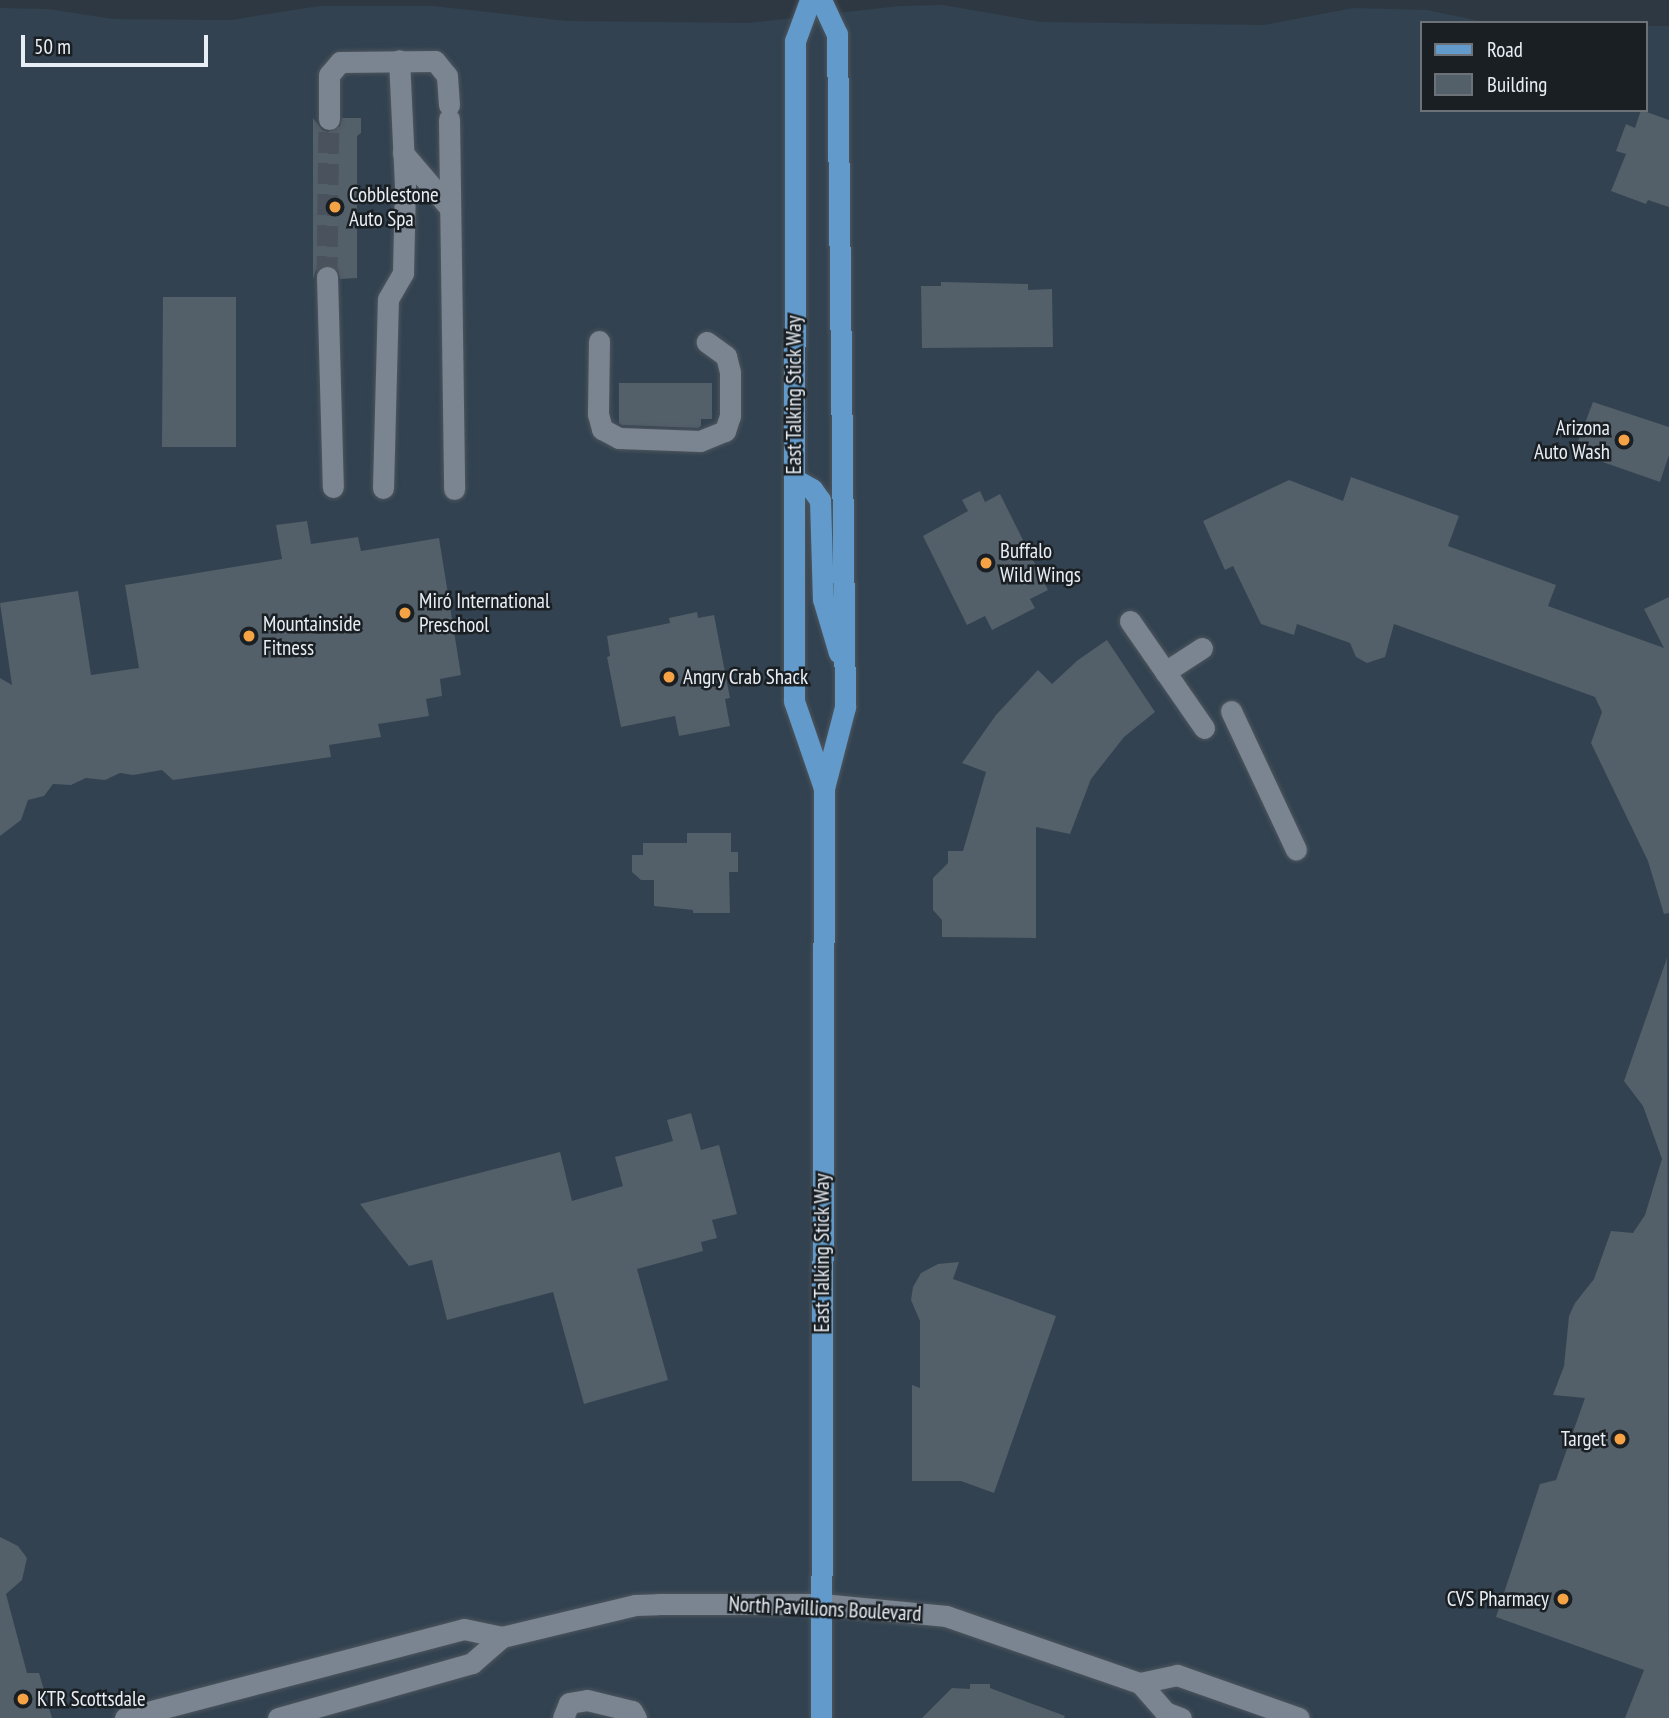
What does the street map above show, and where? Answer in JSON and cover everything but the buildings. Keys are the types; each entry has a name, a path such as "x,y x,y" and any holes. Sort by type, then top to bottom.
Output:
{"main road":[{"name":"East Talking Stick Way","path":"810,0 795,41 794,701 824,788"},
{"name":"East Talking Stick Way","path":"821,0 837,34 845,707 824,788 821,1718"},
{"path":"794,478 812,489 820,500 826,619 844,668"}],"street":[{"path":"383,488 388,299 402,273 405,186 399,60"},
{"path":"329,119 329,75 340,62 435,61 447,76 454,489"},
{"path":"402,153 449,207"},
{"path":"327,277 333,487"},
{"path":"599,341 598,414 602,429 619,438 700,441 725,430 730,416 730,372 726,356 707,342"},
{"path":"1130,621 1204,728"},
{"path":"1165,672 1202,648"},
{"path":"1231,711 1296,850"},
{"name":"North Pavillions Boulevard","path":"125,1718 464,1629 502,1637 635,1605 821,1604 946,1616 1140,1683"},
{"name":"North Pavillions Boulevard","path":"278,1718 472,1663 502,1637"},
{"path":"1181,1718 1165,1712 1140,1683 1177,1675 1299,1718"},
{"path":"563,1718 569,1703 587,1700 632,1711 636,1718"}],"shaded area":[{"path":"943,5 1041,22 1264,25 1353,8 1427,10 1479,21 1420,21 1420,112 1648,112 1648,26 1669,26 1669,1718 0,1718 0,8 48,9 113,19 231,20 319,6 433,6 567,21 749,23 899,6"}],"tunnel":[{"path":"327,277 329,119"}],"place":[{"name":"Cobblestone Auto Spa","path":"335,207"},
{"name":"Arizona Auto Wash","path":"1624,440"},
{"name":"Buffalo Wild Wings","path":"986,563"},
{"name":"Miró International Preschool","path":"405,613"},
{"name":"Mountainside Fitness","path":"249,636"},
{"name":"Angry Crab Shack","path":"669,677"},
{"name":"Target","path":"1620,1439"},
{"name":"CVS Pharmacy","path":"1563,1599"},
{"name":"KTR Scottsdale","path":"23,1699"}]}
